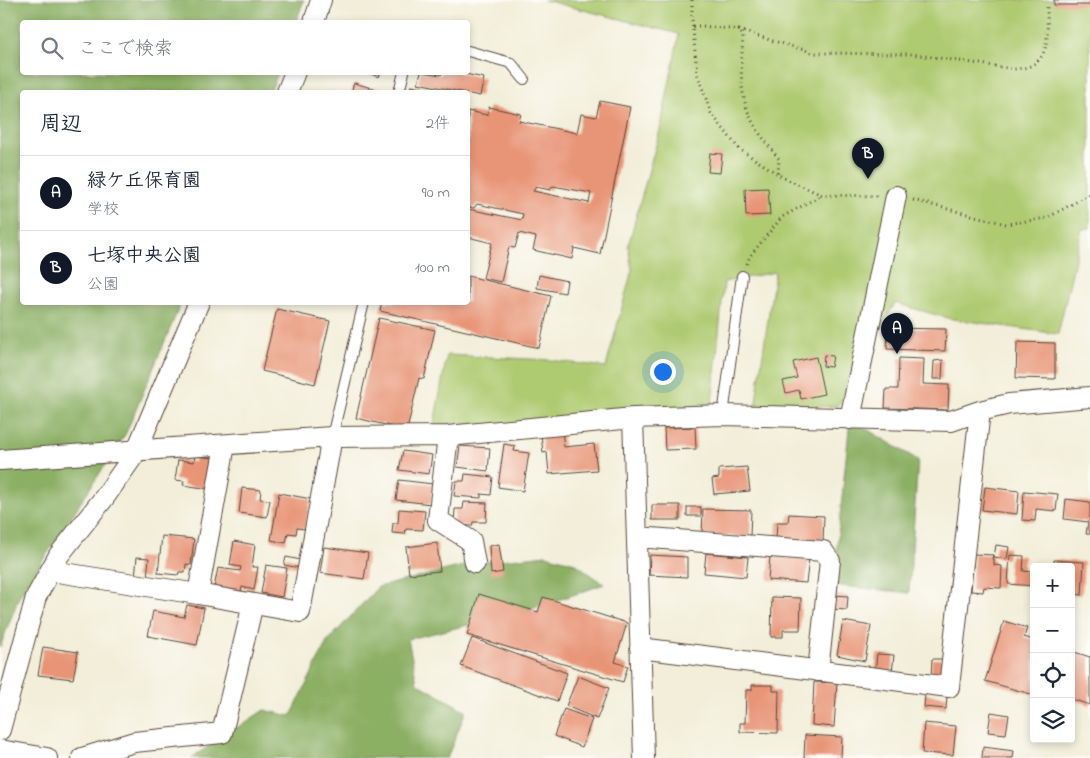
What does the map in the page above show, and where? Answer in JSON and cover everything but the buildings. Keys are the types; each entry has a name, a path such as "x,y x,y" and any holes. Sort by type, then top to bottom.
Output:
{"street":[{"path":"315,20 321,0"},
{"path":"287,90 294,75"},
{"path":"850,419 896,196"},
{"path":"0,730 36,597 59,555 104,498 136,452 198,305"},
{"path":"0,460 332,437 448,436 633,418 723,415 951,421 1009,404 1090,397"},
{"path":"640,648 949,687 980,411"},
{"path":"633,418 644,758"},
{"path":"448,436 438,520 471,541 475,563"},
{"path":"51,571 300,612 332,437"},
{"path":"198,594 225,445"},
{"path":"637,537 823,551 830,561 818,671"},
{"path":"82,758 134,742 222,733 254,604"},
{"path":"0,750 47,758"}],"lane":[{"path":"470,52 511,63 524,79"},
{"path":"400,90 403,75"},
{"path":"723,415 742,276"},
{"path":"332,437 363,305"}],"path":[{"path":"692,0 697,73 711,112 739,149 778,174 822,195 896,196 1006,224 1046,218 1090,194"},
{"path":"693,26 739,30 815,53 912,54 1014,69 1024,68 1040,58 1045,52 1047,6"},
{"path":"739,30 742,36 741,79 744,102 754,124 779,159 778,174"},
{"path":"742,276 750,256 782,218 822,195"}],"green space":[{"path":"0,0 304,0 297,20 20,20 20,75 277,75 271,90 20,90 20,305 180,305 126,433 19,597 0,647"},
{"path":"544,0 1090,0 1090,228 1082,229 1058,334 947,318 895,303 838,406 755,408 775,272 724,282 712,403 548,425 434,424 447,355 549,360 606,367 632,270 628,246 660,130 679,34"},
{"path":"850,419 918,460 909,593 833,585"},
{"path":"546,555 575,563 604,584 556,601 507,615 408,639 417,683 466,711 447,758 191,758 264,710 291,716 327,642 378,587 475,563"}],"place":[{"name":"七塚中央公園","path":"868,179"},
{"name":"緑ケ丘保育園","path":"897,354"}]}
